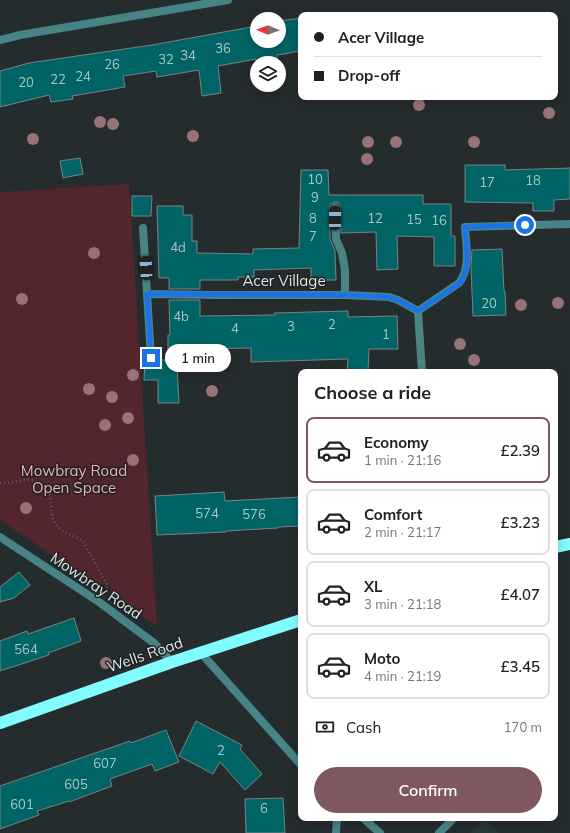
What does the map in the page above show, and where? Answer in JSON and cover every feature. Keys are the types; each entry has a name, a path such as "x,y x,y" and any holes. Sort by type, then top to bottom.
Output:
{"highway":[{"path":"558,547 570,544"},
{"name":"Wells Road","path":"0,723 172,662 298,621"}],"street":[{"path":"0,40 27,34 228,0"},
{"path":"335,207 336,239 342,253 345,270 346,295"},
{"path":"422,369 418,311 460,283 464,278 466,270 465,227 570,224"},
{"path":"143,228 151,358"},
{"name":"Acer Village","path":"147,294 346,295 389,297 398,300 418,311"},
{"name":"Mowbray Road","path":"0,537 99,602 154,643 172,662"},
{"path":"201,653 298,762"},
{"path":"337,821 337,832"},
{"path":"366,821 380,833"},
{"path":"439,833 451,821"}],"path":[{"path":"0,483 8,484 19,480 32,480 39,482 47,488 51,498 55,524 65,533 76,536 82,541 108,586 99,602"}],"shaded area":[{"path":"482,821 486,821 499,833 470,833"}],"green space":[{"name":"Mowbray Road Open Space","path":"129,184 157,626 110,593 111,590 108,586 105,584 100,586 82,575 0,520 0,192"}],"building":[{"path":"298,18 298,52 277,56 250,56 250,60 218,66 221,93 202,96 199,70 157,77 156,71 123,76 125,87 72,96 73,99 51,102 49,95 0,107 0,71 29,63 152,45 250,27 250,48 286,48 286,20"},
{"path":"80,158 83,174 63,178 60,161"},
{"path":"465,165 505,165 505,170 570,168 570,199 554,200 554,211 533,211 533,203 465,202"},
{"path":"301,170 328,170 329,195 423,195 423,204 451,204 451,236 455,236 455,266 434,266 434,237 397,236 398,269 377,270 376,232 341,233 340,206 338,202 334,202 330,204 330,239 335,251 336,280 311,280 311,268 254,270 254,277 238,277 238,280 200,280 200,289 169,289 169,278 159,278 157,206 183,206 183,215 192,215 192,241 197,241 197,253 253,254 253,249 299,248"},
{"path":"132,196 152,196 151,216 132,216"},
{"path":"502,249 506,315 473,316 471,267 472,250"},
{"path":"169,300 200,300 200,316 275,315 274,313 348,311 348,317 397,316 398,349 369,349 368,369 347,369 348,359 251,362 251,348 192,349 193,367 177,367 179,403 158,403 158,380 144,380 145,359 151,363 156,360 168,360 168,335 170,335"},
{"path":"224,492 225,501 298,497 298,526 226,532 157,535 155,496"},
{"path":"19,572 30,585 14,598 0,602 0,587"},
{"path":"74,618 81,641 48,653 49,655 0,671 0,641 27,631 28,634"},
{"path":"196,721 242,745 240,749 262,774 245,790 220,762 213,774 179,756"},
{"path":"166,730 179,762 155,771 152,764 110,779 112,786 69,802 37,811 39,815 0,829 0,786"},
{"path":"283,798 285,833 246,833 245,799"}],"route":[{"path":"151,358 147,294 346,295 389,297 398,300 418,311 460,283 464,278 466,270 465,227 525,225"}]}
